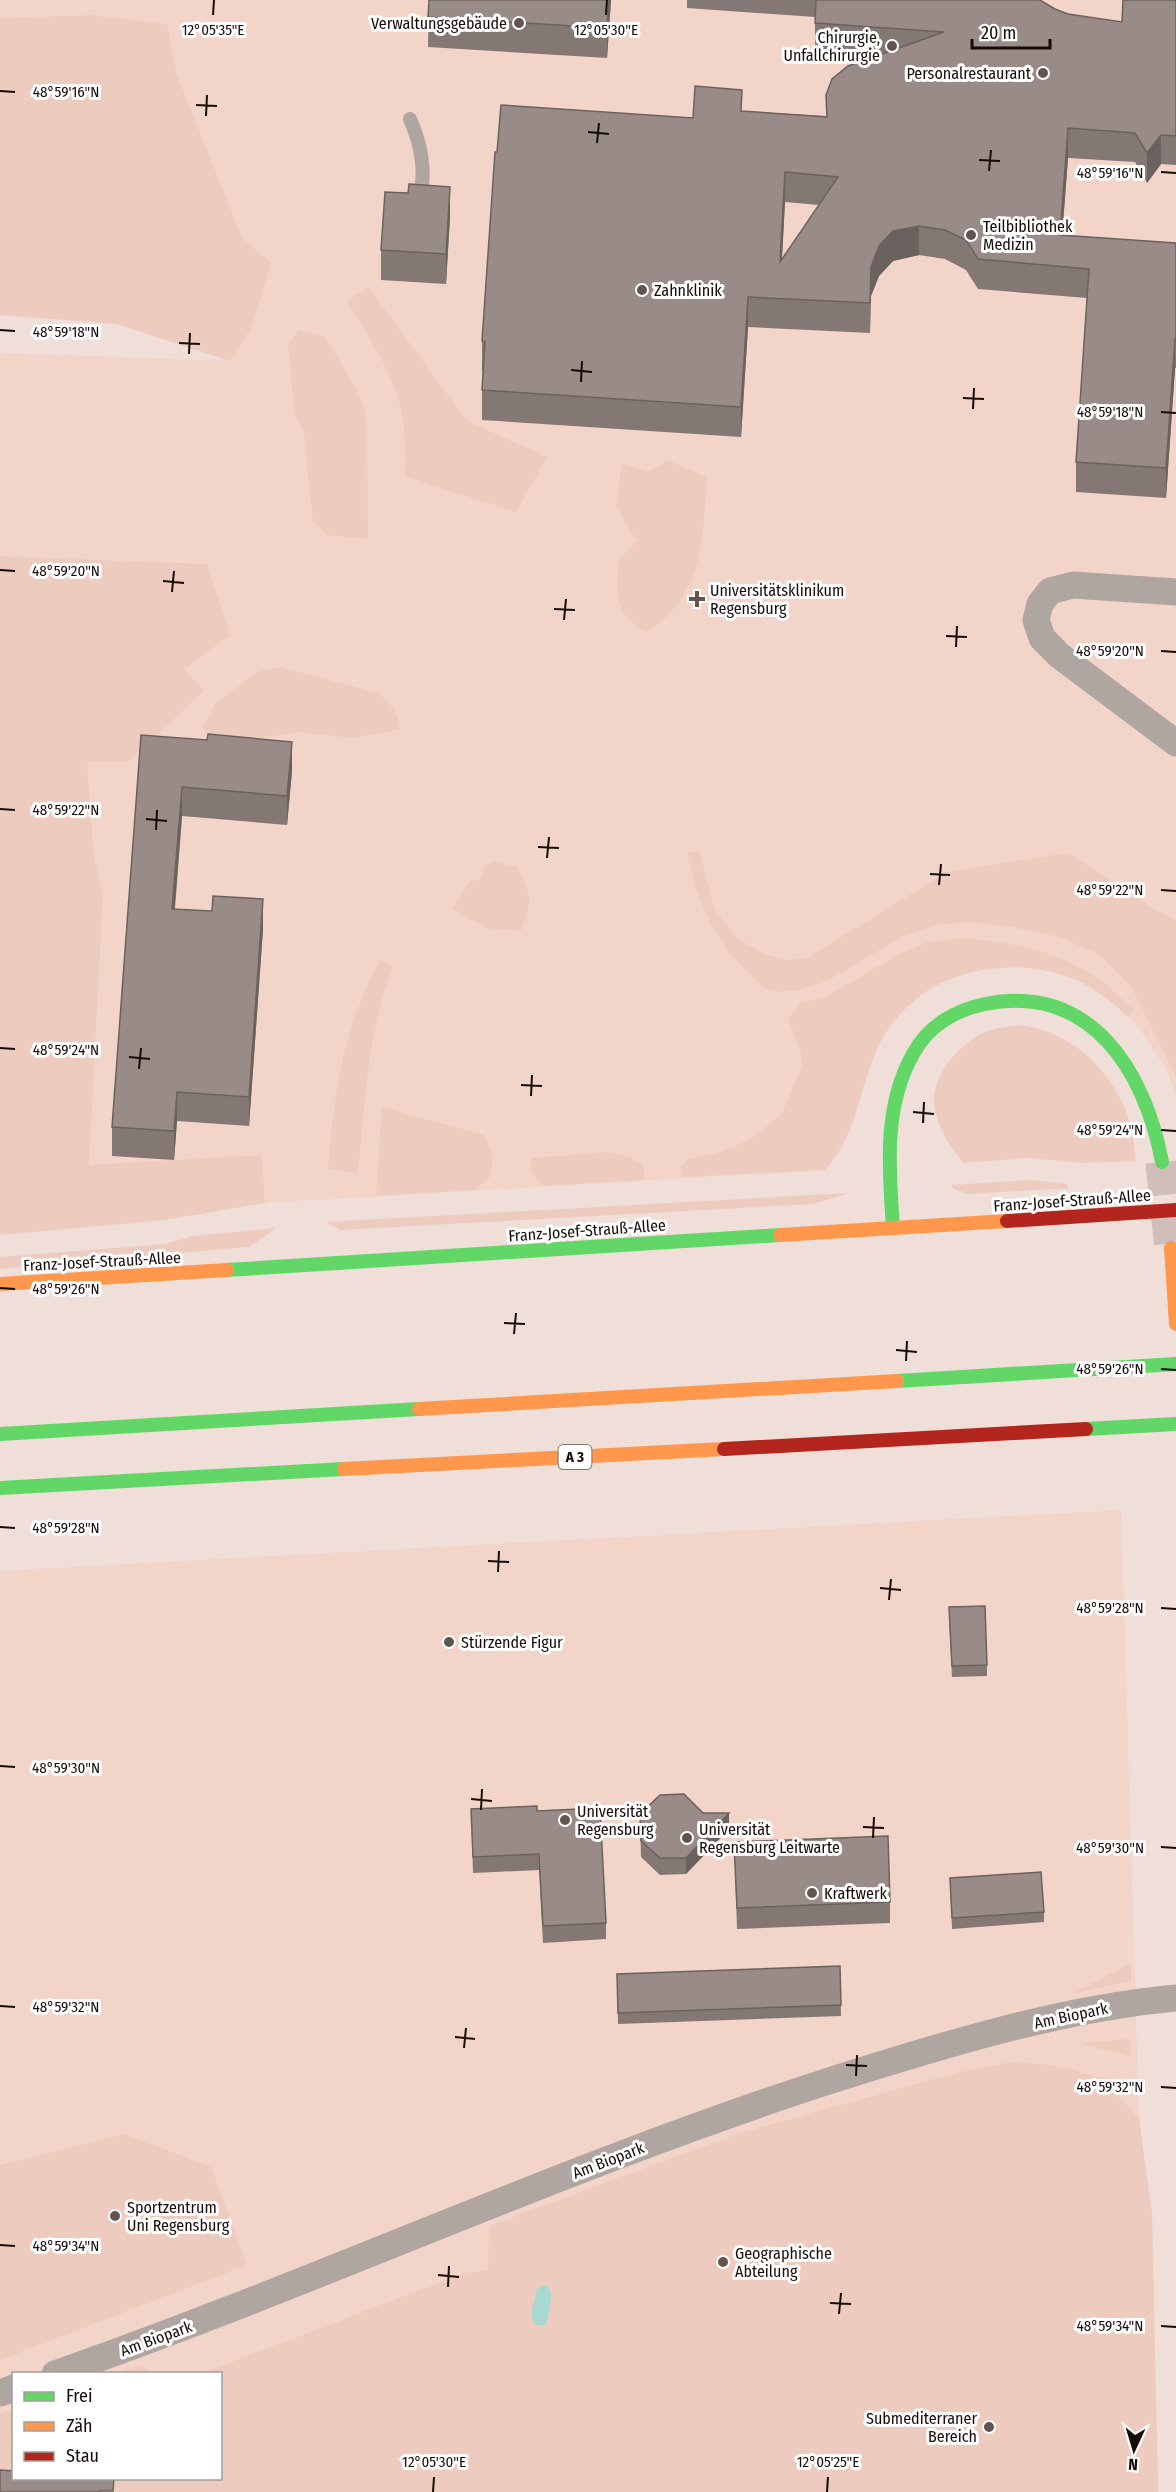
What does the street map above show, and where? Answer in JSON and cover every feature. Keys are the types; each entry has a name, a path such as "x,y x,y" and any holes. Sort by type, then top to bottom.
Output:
{"main road":[{"path":"893,1228 890,1174 892,1115 903,1076 914,1053 928,1034 948,1016 969,1007 1021,1000 1053,1006 1090,1024 1116,1049 1134,1075 1149,1108 1162,1162"},
{"name":"Franz-Josef-Strauß-Allee","path":"0,1284 1176,1210"},
{"path":"1171,1248 1176,1323"},
{"path":"0,1434 1176,1364"},
{"name":"A 3","path":"0,1488 1176,1424"}],"street":[{"path":"1176,592 1073,585 1050,591 1040,604 1036,620 1042,638 1060,656 1176,743"},
{"name":"Am Biopark","path":"58,2372 221,2314 476,2211 755,2105 952,2043 1079,2012 1176,1998"}],"lane":[{"path":"410,119 422,155 422,190"}],"shaded area":[{"name":"Universitätsklinikum Regensburg","path":"0,0 1176,0 1176,1096 1166,1069 1137,1025 1107,997 1073,978 1043,970 1014,967 981,970 947,979 922,994 897,1018 881,1039 867,1073 853,1125 839,1154 825,1170 265,1203 262,1155 89,1166 103,895 94,856 87,762 203,692 183,670 207,564 0,556 0,353 230,361 271,263 242,238 177,75 167,24 92,15 0,18"},
{"path":"92,15 167,24 177,75 242,238 271,263 252,326 230,361 117,324 0,315 0,18"},
{"path":"369,288 467,421 547,457 516,512 405,476 404,426 400,403 381,358 347,300"},
{"path":"299,330 324,336 355,386 364,407 367,430 368,539 327,535 313,521 304,433 295,414 288,344"},
{"path":"669,460 707,478 703,531 696,566 682,598 668,615 646,633 627,617 619,602 618,560 637,541 616,507 622,463 647,472"},
{"path":"0,556 207,564 230,635 184,669 204,691 128,762 87,762 94,856 103,895 89,1165 262,1155 265,1203 165,1220 0,1235"},
{"path":"279,667 375,692 385,698 392,707 400,729 354,738 298,732 236,742 217,737 202,728 216,703 259,671"},
{"path":"699,850 714,908 734,936 764,954 786,960 807,958 947,872 1068,853 1161,913 1176,920 1176,1077 1131,986 1100,955 1060,937 972,922 938,924 903,936 829,980 799,990 781,992 764,988 726,949 707,916 696,889 687,853"},
{"path":"493,861 517,867 526,885 529,905 521,931 486,928 453,909 469,882 481,878 485,866"},
{"path":"968,938 1016,945 1058,958 1097,978 1134,1011 1128,1017 1088,985 1046,970 1019,967 964,974 939,984 916,999 896,1018 881,1041 845,1140 825,1170 681,1177 680,1167 688,1159 714,1154 749,1140 782,1114 802,1066 801,1053 788,1019 801,1003 827,996 896,956 928,942"},
{"path":"380,960 393,967 384,992 372,1043 358,1173 328,1169 342,1062 357,1012"},
{"path":"1019,1025 1048,1032 1061,1038 1095,1063 1122,1101 1131,1129 1136,1161 1083,1163 1027,1158 963,1163 946,1138 937,1118 934,1099 940,1077 953,1057 979,1035 994,1029"},
{"path":"382,1107 484,1135 493,1155 490,1177 475,1190 376,1196"},
{"path":"608,1152 629,1157 643,1164 645,1180 543,1186 531,1170 532,1158"},
{"path":"1030,1180 1067,1184 1068,1188 969,1194 954,1189 950,1185"},
{"path":"849,1193 813,1204 340,1230 326,1222"},
{"path":"276,1228 249,1247 0,1269 0,1257 166,1244 192,1236"},
{"name":"Universität Regensburg","path":"1121,1510 1139,2119 1152,2214 1158,2492 0,2492 0,1571"},
{"path":"1131,1963 1131,1981 1074,1993"},
{"path":"1130,2039 1131,2057 1080,2043"},
{"path":"1012,2062 1052,2065 1102,2078 1139,2119 1152,2214 1158,2492 0,2492 0,2413 12,2409 12,2480 222,2480 222,2372 206,2372 465,2273 488,2270 489,2226 737,2134 959,2072"},
{"name":"Sportzentrum Uni Regensburg","path":"125,2134 211,2167 247,2265 0,2360 0,2165"},
{"path":"142,2365 152,2372 120,2372"}],"water":[{"path":"546,2285 551,2298 546,2325 536,2325 532,2313 537,2289"}],"building":[{"path":"429,0 609,0 607,28 428,17"},
{"path":"816,0 1040,0 1068,14 1122,22 1123,0 1176,0 1176,136 1161,135 1147,153 1135,133 1068,128 1060,235 1176,243 1176,338 1166,468 1076,462 1089,269 978,259 966,240 945,230 919,226 893,231 879,246 871,267 870,303 748,297 741,407 482,390 485,342 482,341 495,152 497,152 501,105 693,118 695,86 742,90 741,111 827,117 826,95 832,79 848,66 944,32 815,23","holes":["785,172 838,177 780,262"]},
{"path":"409,184 450,187 446,254 381,250 385,192 408,193"},
{"path":"208,734 292,742 287,796 182,787 172,909 212,911 213,896 263,899 249,1097 177,1092 174,1131 112,1127 141,735 207,740"},
{"path":"985,1606 987,1665 952,1666 949,1607"},
{"name":"Universität Regensburg Leitwarte","path":"684,1794 703,1813 729,1813 686,1858 660,1858 641,1841 640,1814 660,1795"},
{"path":"537,1806 537,1811 600,1808 606,1923 543,1926 539,1854 473,1857 471,1809"},
{"name":"Kraftwerk","path":"888,1836 890,1902 737,1908 734,1842"},
{"path":"1041,1872 1044,1912 952,1918 950,1878"},
{"path":"840,1966 841,2005 618,2013 617,1974"},
{"path":"0,2470 12,2471 12,2480 114,2480 113,2491 0,2492"}],"tunnel":[{"path":"1162,1162 1171,1248"}],"traffic: fast":[{"path":"893,1228 890,1139 892,1117 903,1074 919,1044 934,1027 963,1010 985,1004 1022,1001 1055,1007 1083,1021 1107,1041 1126,1066 1142,1096 1154,1128 1162,1162"},
{"path":"227,1270 780,1235"},
{"path":"897,1381 1176,1364"},
{"path":"0,1434 419,1409"},
{"path":"1086,1429 1176,1424"},
{"path":"0,1488 344,1469"}],"traffic: slow":[{"path":"780,1235 1007,1221"},
{"path":"1171,1248 1176,1324"},
{"path":"0,1284 227,1270"},
{"path":"419,1409 897,1381"},
{"path":"344,1469 724,1449"}],"traffic: jam":[{"path":"1007,1221 1176,1210"},
{"path":"724,1449 1086,1429"}],"place":[{"name":"Verwaltungsgebäude","path":"519,23"},
{"name":"Chirurgie, Unfallchirurgie","path":"892,46"},
{"name":"Personalrestaurant","path":"1043,73"},
{"name":"Teilbibliothek Medizin","path":"971,235"},
{"name":"Zahnklinik","path":"642,290"},
{"name":"Universitätsklinikum Regensburg","path":"697,599"},
{"name":"Stürzende Figur","path":"449,1642"},
{"name":"Universität Regensburg","path":"565,1820"},
{"name":"Universität Regensburg Leitwarte","path":"687,1838"},
{"name":"Kraftwerk","path":"812,1893"},
{"name":"Sportzentrum Uni Regensburg","path":"115,2216"},
{"name":"Geographische Abteilung","path":"723,2262"},
{"name":"Submediterraner Bereich","path":"989,2427"}]}
